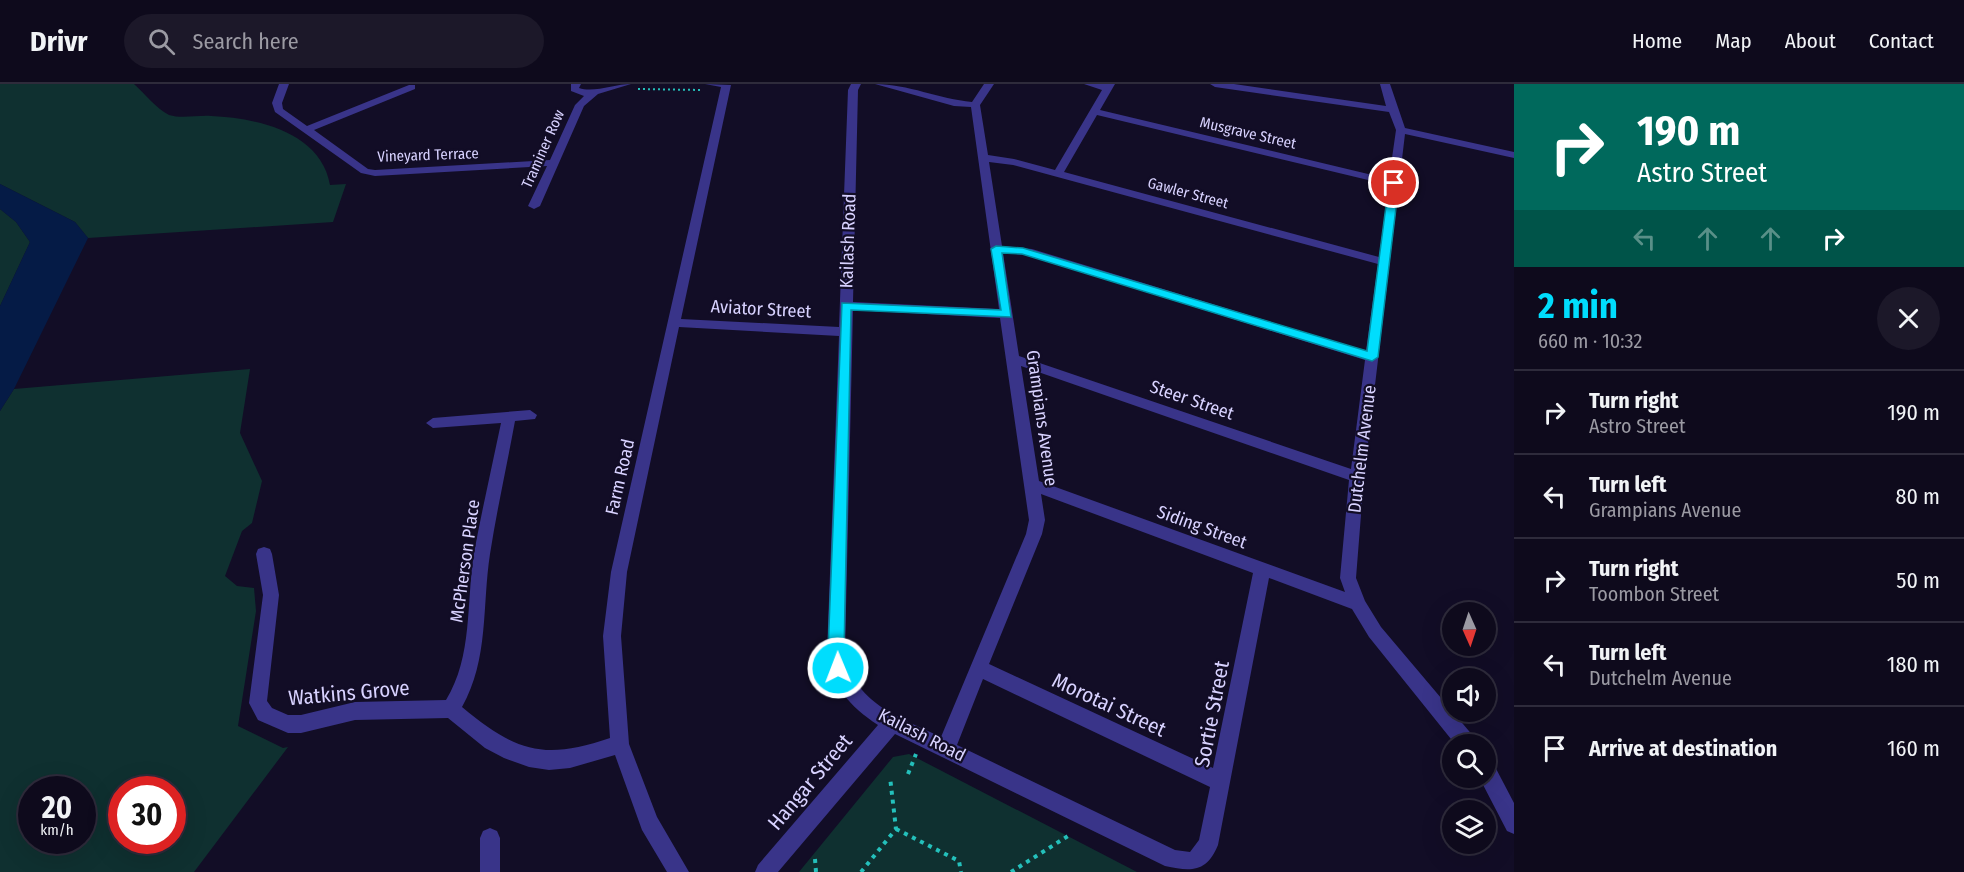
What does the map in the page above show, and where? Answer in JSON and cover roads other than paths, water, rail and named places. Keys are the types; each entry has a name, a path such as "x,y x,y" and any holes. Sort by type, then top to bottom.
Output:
{"street":[{"name":"Vineyard Terrace","path":"284,84 277,103 278,110 364,171 375,173 553,163"},
{"path":"576,87 598,89 626,84"},
{"name":"Kailash Road","path":"856,84 853,90 836,652 838,668 844,685 856,700 892,723 1172,859 1184,863 1195,862"},
{"path":"880,84 954,103 975,105 989,84"},
{"path":"1058,173 1109,86 1089,84"},
{"path":"1215,84 1395,110"},
{"name":"Dutchelm Avenue","path":"1384,84 1384,91 1395,110 1401,130 1357,477 1348,578 1358,604 1375,632 1459,734"},
{"name":"Farm Road","path":"679,872 649,823 620,744 612,636 619,572 702,201 703,180 722,86"},
{"path":"306,130 412,87"},
{"name":"Traminer Row","path":"576,87 580,96 580,105"},
{"name":"Traminer Row","path":"534,206 580,105 598,89"},
{"name":"Grampians Avenue","path":"945,748 1034,534 1037,520 1015,359 975,105"},
{"name":"Musgrave Street","path":"1094,111 1394,183"},
{"path":"1401,130 1514,155"},
{"name":"Gawler Street","path":"982,158 1008,160 1384,262"},
{"path":"996,249 1028,252 1372,357"},
{"path":"846,306 1007,314"},
{"name":"Aviator Street","path":"675,322 845,332"},
{"name":"Steer Street","path":"1015,359 1357,477"},
{"path":"433,423 530,415"},
{"name":"McPherson Place","path":"451,709 465,685 472,662 482,555 509,416"},
{"name":"Siding Street","path":"1033,485 1262,571 1358,604"},
{"name":"Watkins Grove","path":"264,554 271,595 258,703 265,714 276,721 301,724 355,711 451,709"},
{"name":"Sortie Street","path":"1195,862 1208,845 1262,571"},
{"name":"Morotai Street","path":"978,668 1221,782"},
{"path":"451,709 501,749 527,758 552,761 578,759 620,744"},
{"name":"Hangar Street","path":"765,872 892,723"},
{"path":"1495,788 1514,824"},
{"path":"490,838 490,872"}],"water":[{"path":"0,184 75,222 88,238 14,389 0,411 0,306 30,242 16,222 0,209"}]}
